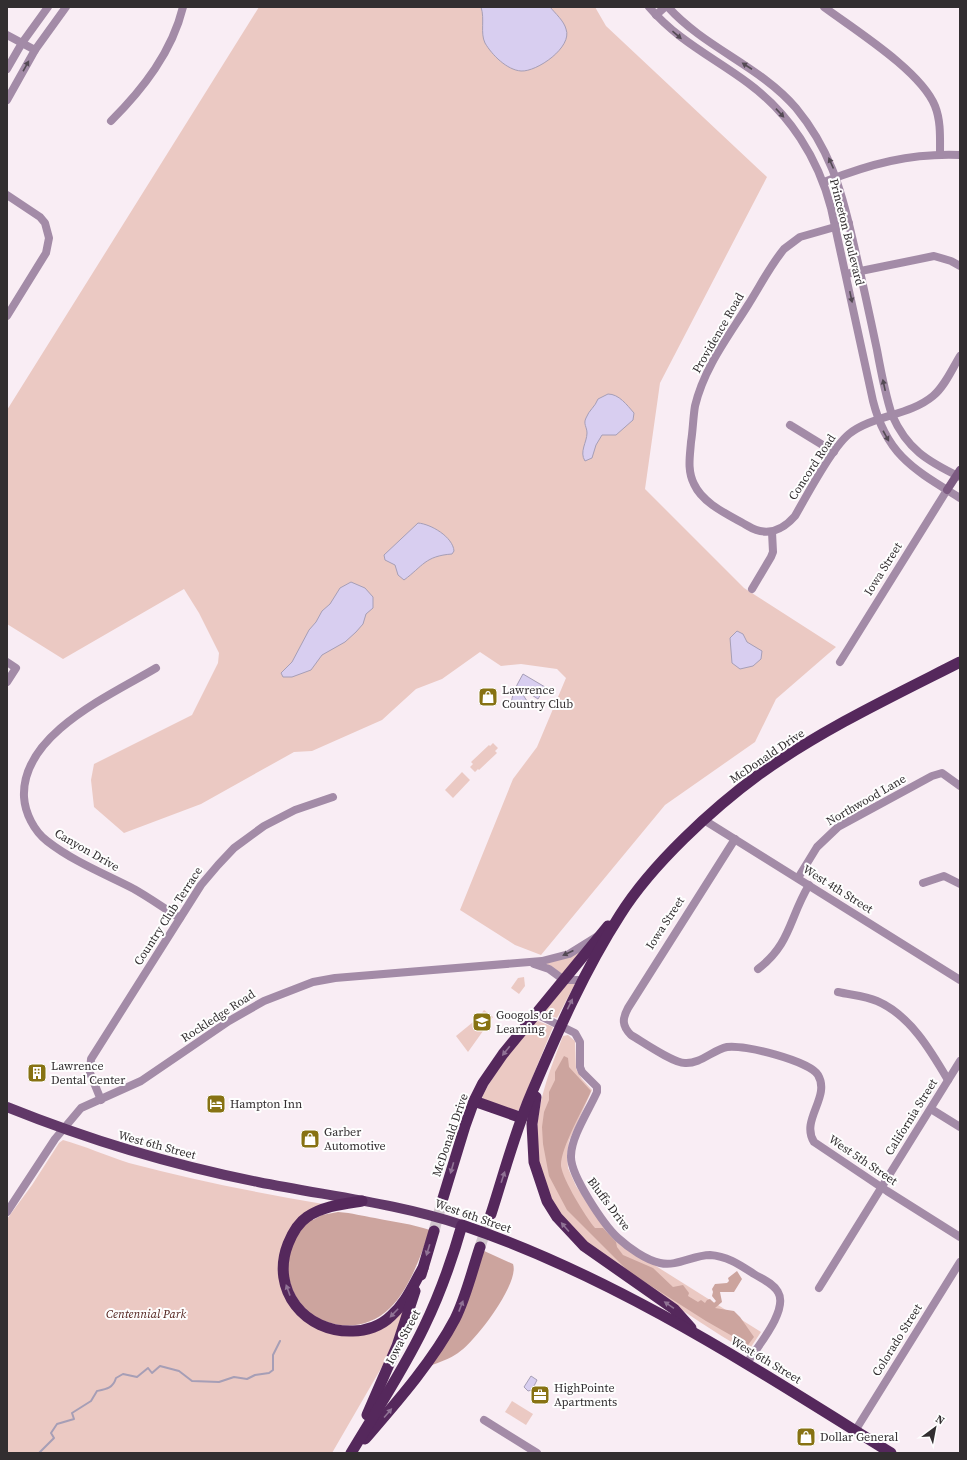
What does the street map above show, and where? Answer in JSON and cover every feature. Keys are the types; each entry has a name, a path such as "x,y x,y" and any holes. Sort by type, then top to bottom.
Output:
{"highway":[{"name":"McDonald Drive","path":"443,1198 474,1101 499,1058 601,934 620,914 659,865 704,820 738,791 791,754 831,730 960,662"},
{"name":"McDonald Drive","path":"491,1214 522,1118 560,1025 582,980 620,914"},
{"path":"542,1069 534,1107 532,1144 534,1162 547,1201 557,1217 584,1246 674,1309 695,1334"},
{"path":"474,1101 522,1118"},
{"path":"362,1201 330,1207 312,1214 301,1223 290,1239 284,1260 285,1280 291,1297 304,1315 314,1323 328,1329 346,1332 372,1328 391,1317 398,1309 422,1268"},
{"name":"West 6th Street","path":"462,1225 503,1239 556,1261 603,1284 747,1363 891,1453"},
{"name":"Iowa Street","path":"351,1453 407,1360 425,1326 448,1270 462,1225"},
{"path":"351,1453 397,1346 434,1231"},
{"path":"351,1453 398,1401 448,1332 461,1306 480,1247"}],"main road":[{"path":"947,490 959,474"},
{"name":"West 6th Street","path":"7,1107 63,1129 132,1152 265,1184 412,1210 462,1225"}],"street":[{"path":"7,69 22,43 48,7"},
{"path":"7,100 35,50 66,7"},
{"path":"111,121 129,103 161,60 175,35 183,7"},
{"name":"Princeton Boulevard","path":"649,7 686,42 749,84 772,104 798,134 824,182 836,226 873,401 879,420 888,439 902,458 916,470 960,498"},
{"path":"656,15 667,7"},
{"name":"Princeton Boulevard","path":"667,7 687,26 761,75 785,97 815,133 837,177 849,223 892,415 901,433 914,450 959,474"},
{"path":"824,7 910,72 926,89 937,114 940,129 940,154"},
{"path":"7,35 35,50"},
{"path":"824,182 884,161 940,154 960,155"},
{"path":"7,195 40,217 45,223 49,238 46,253 7,316"},
{"name":"Providence Road","path":"772,532 757,531 751,528 709,502 698,491 690,475 689,466 695,407 702,384 713,361 777,257 791,242 800,237 849,223"},
{"path":"846,274 934,256 951,261 960,266"},
{"name":"Concord Road","path":"772,532 784,527 795,516 834,452 848,435 858,428 916,406 933,396 939,390 960,356"},
{"path":"790,425 834,452"},
{"name":"Iowa Street","path":"840,662 947,490"},
{"path":"752,589 771,558 773,552 772,532"},
{"path":"7,662 16,668 7,682"},
{"name":"Canyon Drive","path":"156,668 71,719 52,736 32,762 27,773 24,791 25,802 31,822 47,841 88,867 135,890 180,918"},
{"name":"Northwood Lane","path":"798,878 817,847 838,827 932,776 942,773 960,786"},
{"name":"Country Club Terrace","path":"101,1100 90,1074 91,1059 201,885 218,865 249,836 281,817 333,797"},
{"name":"West 4th Street","path":"704,820 959,978"},
{"name":"Iowa Street","path":"624,1024 625,1014 646,977 735,839"},
{"path":"924,882 944,876 960,884"},
{"path":"758,970 770,961 779,950 801,899 809,886"},
{"path":"530,964 569,954 601,934"},
{"path":"530,964 549,969 564,980 582,980"},
{"name":"Rockledge Road","path":"7,1212 63,1129 81,1108 141,1081 247,1010 276,995 313,982 364,974 530,964"},
{"path":"838,992 867,998 894,1011 922,1040 948,1080"},
{"name":"Bluffs Drive","path":"536,1014 572,1031 578,1037 580,1042 580,1067 586,1077 597,1087 597,1092 572,1145 572,1166 578,1182 614,1234 629,1246 654,1262 676,1263 708,1255 725,1257 771,1284 778,1291 781,1302 779,1312 747,1363"},
{"name":"West 5th Street","path":"624,1024 627,1031 631,1035 681,1063 695,1062 716,1051 737,1046 752,1048 809,1066 819,1076 821,1086 810,1125 810,1134 812,1139 820,1147 960,1237"},
{"name":"California Street","path":"820,1288 960,1061"},
{"path":"931,1109 960,1127"},
{"name":"Colorado Street","path":"855,1431 960,1262"},
{"path":"484,1420 537,1453"}],"green space":[{"name":"Lawrence Country Club","path":"259,7 595,7 606,26 767,177 660,383 645,489 744,588 836,647 776,699 755,742 665,805 541,955 515,945 460,910 513,779 537,747 566,678 557,669 521,664 501,666 480,652 442,679 416,689 382,720 312,751 294,752 201,804 124,833 94,807 91,780 94,764 192,715 218,663 219,653 199,613 184,589 63,659 7,624 7,410"},
{"path":"493,743 498,748 495,751 497,753 475,772 470,767 473,764 471,762"},
{"path":"462,772 470,780 453,798 445,790"},
{"path":"581,951 564,975 545,963"},
{"path":"524,977 525,986 519,994 511,988 518,978"},
{"path":"565,983 575,984 557,1018 548,1015 545,1012"},
{"path":"484,1010 493,1017 468,1052 456,1036 478,1018"},
{"path":"538,1021 553,1027 519,1110 516,1111 484,1100 482,1097 500,1067 534,1023"},
{"path":"568,1035 575,1041 576,1069 582,1079 592,1090 569,1141 567,1155 568,1168 576,1186 608,1233 616,1241 761,1332 749,1350 743,1349 722,1336 608,1260 572,1228 553,1201 545,1184 538,1156 538,1118 544,1090 553,1063 563,1036"},
{"name":"Centennial Park","path":"63,1140 129,1163 177,1175 226,1186 323,1204 311,1210 283,1290 345,1335 405,1307 387,1358 332,1453 7,1453 7,1219 32,1185 59,1143"},
{"path":"512,1401 533,1414 526,1425 505,1412"}],"shaded area":[{"path":"481,7 550,7 565,26 567,36 559,50 544,63 528,70 521,71 510,68 496,57 485,43"},
{"path":"608,394 616,396 626,403 634,413 633,420 616,435 602,435 596,445 592,458 585,461 583,458 583,451 587,433 585,420 598,399"},
{"path":"418,523 429,526 446,536 453,546 454,551 452,554 430,559 404,580 398,575 395,565 385,560 384,555"},
{"path":"351,582 365,588 373,597 373,608 366,614 363,624 345,642 322,655 311,670 292,677 283,677 281,673 292,662 309,630 316,622 322,611 330,604 340,588"},
{"path":"737,631 743,634 747,642 762,651 761,659 753,666 740,669 732,663 730,638"},
{"path":"523,674 545,687 538,699 521,688 520,690 527,701 519,706 511,708 513,694"},
{"path":"564,1056 568,1058 569,1067 591,1091 568,1139 561,1166 570,1189 580,1207 595,1228 603,1228 616,1242 617,1247 623,1255 653,1268 673,1287 683,1285 689,1293 688,1296 698,1302 701,1300 705,1303 710,1299 714,1303 716,1301 712,1296 712,1289 715,1284 727,1283 729,1281 728,1278 737,1271 742,1279 734,1292 720,1292 722,1302 715,1308 734,1311 740,1317 754,1337 748,1345 706,1321 629,1272 567,1210 549,1176 543,1144 542,1127 544,1112 549,1100 549,1092 555,1080 555,1072"},
{"path":"338,1212 403,1223 430,1230 414,1272 397,1301 373,1320 354,1325 336,1324 318,1318 304,1306 293,1291 288,1272 290,1251 292,1246 299,1233 311,1218 313,1220 322,1215"},
{"path":"482,1250 513,1264 513,1273 510,1284 503,1298 485,1325 466,1347 452,1357 430,1366"},
{"path":"531,1376 537,1380 532,1390 528,1391 524,1387"}],"waterway":[{"path":"39,1453 54,1438 51,1433 57,1424 74,1419 72,1413 91,1401 97,1391 107,1389 113,1384 116,1378 123,1374 137,1377 148,1368 152,1373 160,1366 179,1371 192,1381 219,1382 234,1377 247,1379 255,1375 269,1373 273,1370 273,1355 280,1341"}],"tunnel":[{"path":"434,1231 443,1198"},
{"path":"480,1247 491,1214"}],"place":[{"name":"Lawrence Country Club","path":"488,697"},
{"name":"Googols of Learning","path":"482,1022"},
{"name":"Lawrence Dental Center","path":"37,1073"},
{"name":"Hampton Inn","path":"216,1104"},
{"name":"Garber Automotive","path":"310,1139"},
{"name":"HighPointe Apartments","path":"540,1395"},
{"name":"Dollar General","path":"806,1437"}]}
